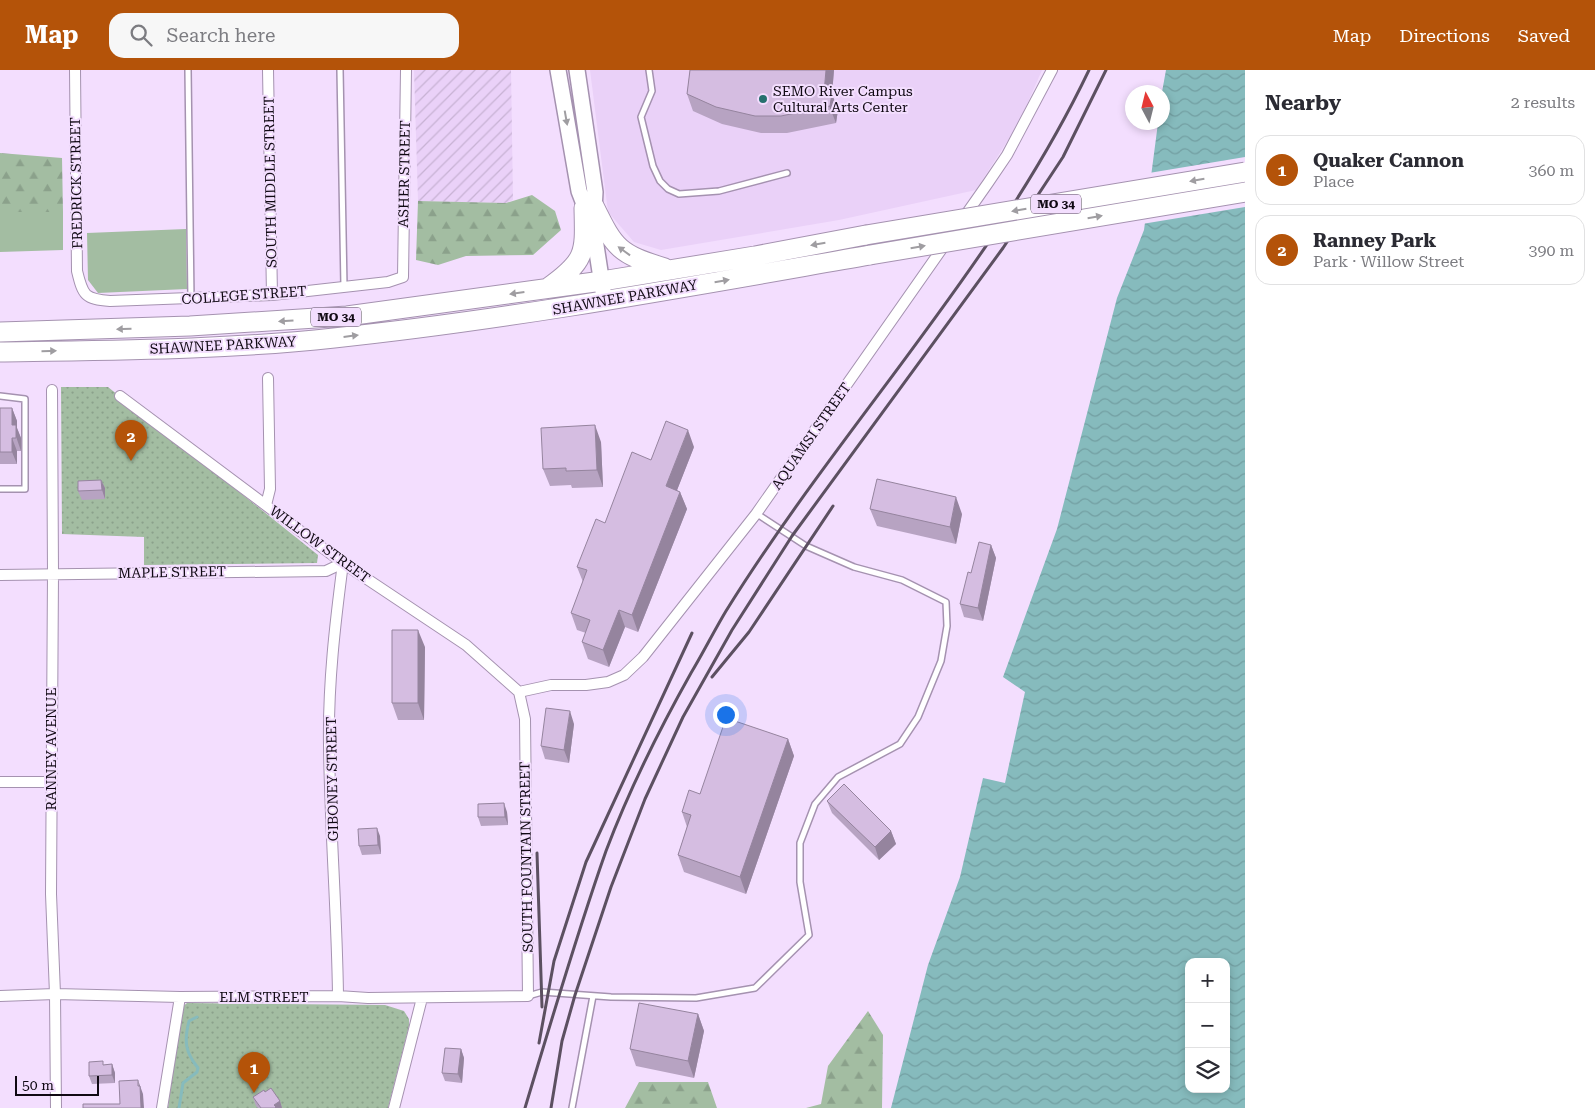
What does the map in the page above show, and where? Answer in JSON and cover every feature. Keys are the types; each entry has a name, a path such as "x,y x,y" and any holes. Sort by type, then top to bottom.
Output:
{"highway":[{"name":"SHAWNEE PARKWAY","path":"0,332 190,326 346,316 602,281 1245,172"},
{"name":"SHAWNEE PARKWAY","path":"0,352 148,350 332,338 501,318 1245,192"},
{"path":"589,207 622,251 640,261 669,270"},
{"path":"546,289 567,274 580,258 585,243 589,207"}],"street":[{"name":"FREDRICK STREET","path":"76,70 77,271 84,294"},
{"name":"SOUTH MIDDLE STREET","path":"268,70 272,295"},
{"name":"ASHER STREET","path":"403,277 406,70"},
{"path":"558,70 579,191 589,207 605,301"},
{"path":"577,70 595,192 589,207"},
{"name":"AQUAMSI STREET","path":"519,692 551,684 608,682 624,675 644,658 756,514 1002,162 1052,70"},
{"name":"COLLEGE STREET","path":"84,294 93,300 110,301 272,295 388,282 403,277"},
{"path":"266,505 270,489 268,378"},
{"name":"RANNEY AVENUE","path":"52,390 51,894 55,994 56,1108"},
{"name":"WILLOW STREET","path":"120,396 343,564 466,645 519,692"},
{"name":"MAPLE STREET","path":"0,575 326,571 343,564"},
{"name":"GIBONEY STREET","path":"338,996 338,938 329,744 332,653 343,564"},
{"name":"SOUTH FOUNTAIN STREET","path":"519,692 525,718 528,996"},
{"path":"0,782 51,782"},
{"name":"ELM STREET","path":"0,996 55,994 180,997 338,996 422,998 528,996"},
{"path":"162,1108 180,997"},
{"path":"394,1108 422,998"}],"lane":[{"path":"188,70 191,299"},
{"path":"340,70 344,287"},
{"path":"649,70 652,91 641,116 653,166 660,181 668,189 680,194 719,190 787,173"},
{"path":"0,397 25,399 25,489 0,489"},
{"path":"528,996 542,992 593,996 696,998 755,988 809,935 800,882 800,843 815,804 838,777 900,744 918,717 941,662 947,626 946,602 902,580 854,567 806,546 756,514"},
{"path":"572,1108 593,996"}],"shaded area":[{"path":"414,70 511,70 513,200 506,203 418,201"},
{"path":"590,70 1042,70 1019,123 976,190 839,220 661,250 634,242 608,212"}],"green space":[{"path":"0,153 62,158 63,212 0,212"},
{"path":"532,195 555,211 561,230 533,255 466,256 438,265 416,260 418,201 506,203"},
{"path":"0,212 63,212 63,250 0,252"},
{"path":"186,229 187,289 98,293 88,280 87,233"},
{"path":"61,387 108,387 318,555 317,563 144,565 144,537 62,534"},
{"path":"187,1003 385,1005 404,1011 409,1019 409,1026 388,1108 168,1108 181,1008"},
{"path":"868,1011 883,1035 882,1108 806,1108 821,1104 828,1066"},
{"path":"639,1082 708,1082 717,1108 625,1108"}],"water":[{"path":"1166,70 1245,70 1245,1108 891,1108 928,965 960,877 983,778 1005,783 1025,692 1003,677 1057,529 1117,298 1144,230 1157,130 1170,130 1170,85 1163,85"}],"pier":[{"path":"1245,157 1245,207 1142,224 1149,173"}],"building":[{"name":"SEMO River Campus Cultural Arts Center","path":"690,70 826,70 824,93 832,93 830,106 781,116 755,116 716,107 687,94"},
{"path":"0,408 12,408 12,425 16,425 16,438 12,438 12,452 0,452"},
{"path":"666,421 688,430 666,486 680,492 632,615 619,610 603,650 582,642 590,620 571,613 587,570 577,567 596,519 605,523 632,452 651,460"},
{"path":"595,425 597,470 566,471 566,468 543,469 541,428"},
{"path":"877,479 956,497 950,527 870,509"},
{"path":"101,480 102,490 78,491 78,481"},
{"path":"979,542 991,545 978,608 960,604 968,572 971,573"},
{"path":"392,630 418,630 418,703 392,703"},
{"path":"546,708 570,711 564,750 541,746"},
{"path":"726,718 788,739 740,877 678,855 691,815 682,812 689,790 700,794"},
{"path":"844,784 891,831 875,847 827,801"},
{"path":"504,803 505,817 478,817 478,804"},
{"path":"377,828 378,845 359,846 358,829"},
{"path":"639,1003 698,1014 688,1061 630,1049"},
{"path":"445,1048 461,1049 458,1074 442,1073"},
{"path":"103,1061 103,1065 112,1064 112,1075 89,1076 89,1062"},
{"path":"138,1080 141,1108 83,1108 83,1104 120,1104 119,1081"},
{"path":"271,1088 280,1101 274,1105 275,1108 261,1108 253,1097"}],"waterway":[{"path":"179,1108 183,1083 197,1072 198,1068 190,1057 186,1040 189,1021 197,1017"}],"railway":[{"path":"525,1108 574,947 606,851 656,738 679,695 726,611 771,543 963,279 1009,212 1051,142 1089,70"},
{"path":"551,1108 562,1041 575,995 611,887 645,799 683,717 732,630 792,536 1003,248 1063,157 1106,70"},
{"path":"712,677 749,632 833,506"},
{"path":"539,1043 554,961 586,862 692,633"},
{"path":"537,853 542,1007"}],"place":[{"name":"SEMO River Campus Cultural Arts Center","path":"763,99"},
{"name":"Ranney Park","path":"131,461"},
{"name":"Quaker Cannon","path":"254,1093"}]}
